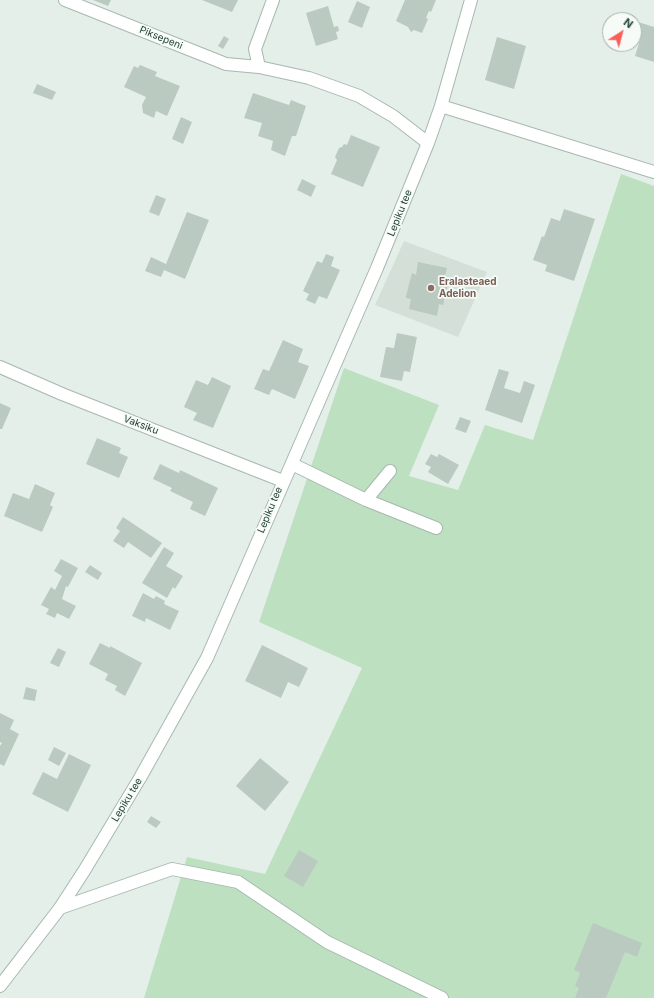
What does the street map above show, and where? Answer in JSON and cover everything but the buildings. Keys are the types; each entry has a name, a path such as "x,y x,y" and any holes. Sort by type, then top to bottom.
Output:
{"street":[{"name":"Piksepeni","path":"65,0 226,64 259,67 309,78 359,96 393,116 428,143"},
{"path":"259,67 255,49 273,0"},
{"name":"Lepiku tee","path":"0,986 60,908 84,871 140,778 200,671 377,268 428,143 441,106 471,0"},
{"path":"441,106 654,172"},
{"name":"Vaksiku","path":"0,367 62,394 283,481"},
{"path":"292,464 366,500 436,528"},
{"path":"366,500 390,471"},
{"path":"60,908 172,869 238,882 327,942 442,998"}],"shaded area":[{"name":"Eralasteaed Adelion","path":"404,241 487,272 458,337 375,305"}],"green space":[{"path":"621,174 654,186 654,998 144,998 187,857 265,874 362,668 259,622 344,368 439,405 409,476 458,490 485,425 533,440"}],"place":[{"name":"Eralasteaed Adelion","path":"431,288"}]}
